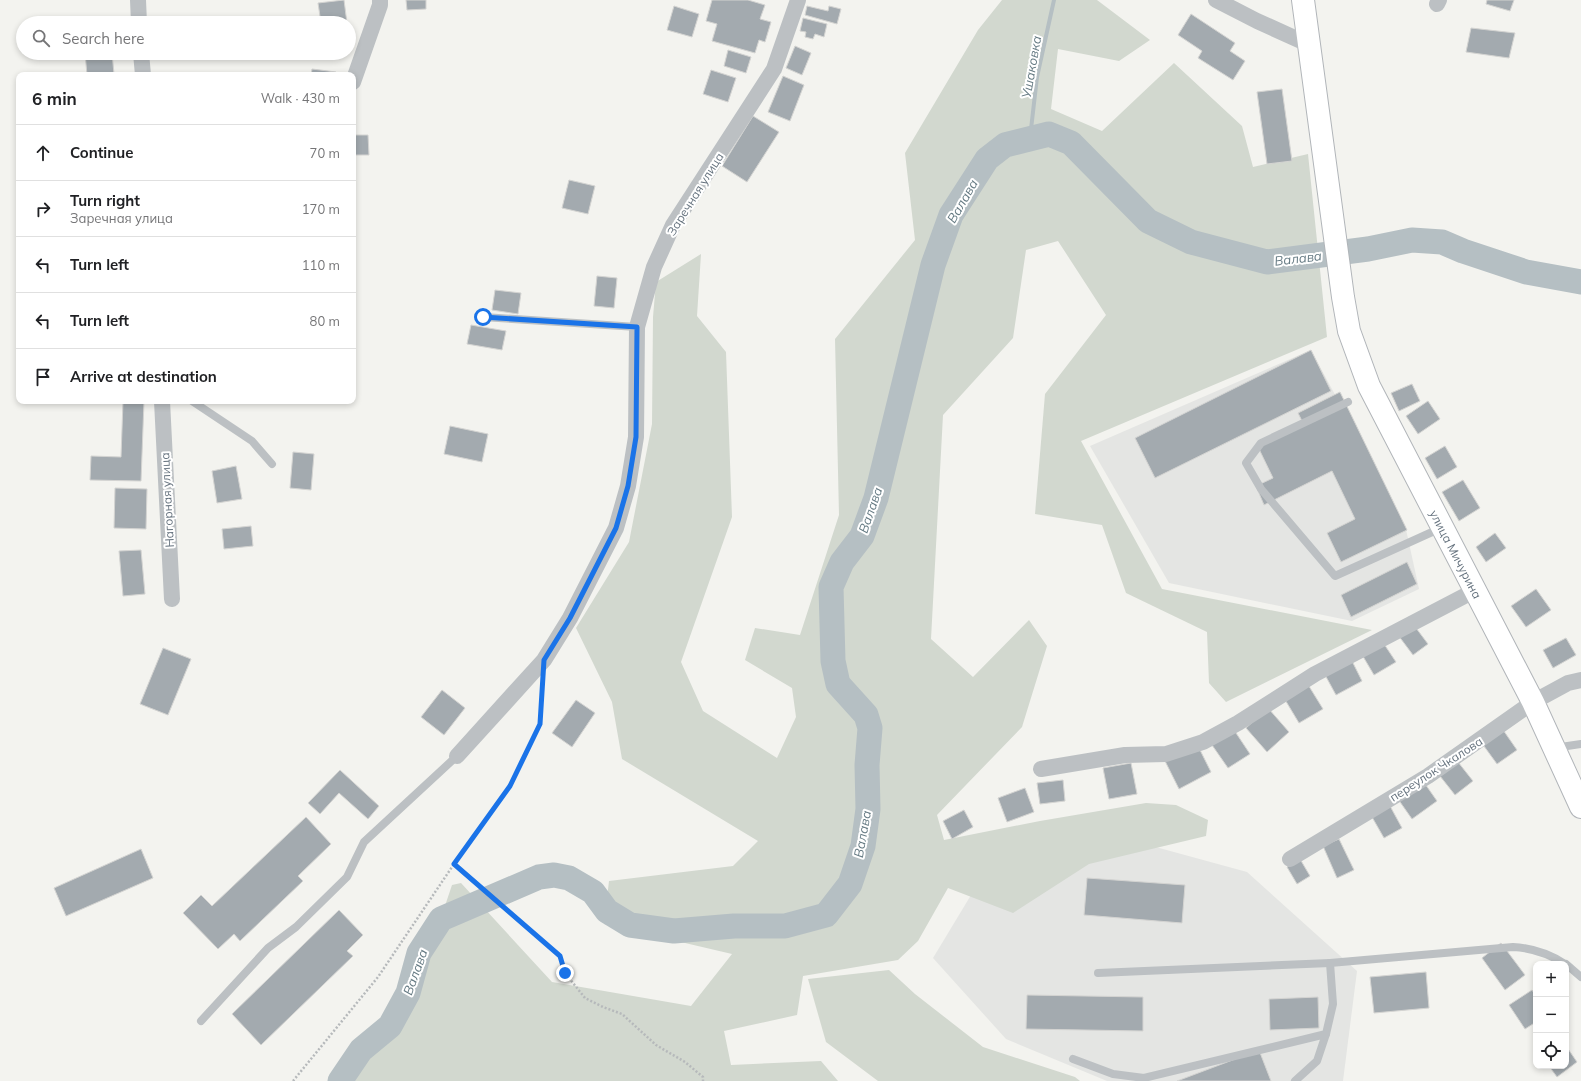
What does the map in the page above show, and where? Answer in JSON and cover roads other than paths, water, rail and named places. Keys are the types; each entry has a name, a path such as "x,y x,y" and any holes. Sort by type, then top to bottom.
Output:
{"main road":[{"name":"улица Мичурина","path":"1302,0 1310,45 1343,297 1349,331 1369,386 1474,592 1533,702 1581,807"}],"street":[{"path":"138,0 139,16"},
{"path":"356,73 380,5 380,0"},
{"name":"Заречная улица","path":"457,756 544,660 570,618 616,528 628,486 636,437 637,327 654,268 673,225 774,69 798,0"},
{"path":"1216,0 1257,22 1310,45"},
{"path":"141,60 142,72"},
{"name":"Нагорная улица","path":"162,404 172,598"},
{"path":"1041,769 1125,755 1166,754 1204,742 1238,723 1315,674 1474,592"},
{"name":"переулок Чкалова","path":"1290,858 1428,776 1533,702 1568,683 1581,680"}],"lane":[{"path":"483,317 637,327"},
{"path":"1348,402 1261,443 1246,463 1261,489 1335,576 1441,528"},
{"path":"196,404 252,441 272,464"},
{"path":"1554,748 1581,744"},
{"path":"201,1021 268,948 296,927 347,877 364,842 457,756"},
{"path":"1098,973 1330,963 1513,947 1529,948 1550,954 1561,961"},
{"path":"1295,1081 1317,1061 1326,1034 1334,1004 1330,963"},
{"path":"1569,967 1581,977"},
{"path":"1073,1059 1113,1074 1144,1078 1326,1034"}],"waterway":[{"name":"Ушаковка","path":"1030,138 1037,77 1054,0"},
{"name":"Валава","path":"340,1081 361,1050 390,1026 408,993 419,953 441,919 539,877 554,875 569,878 593,892 607,911 630,925 674,931 734,926 785,926 826,915 850,884 863,846 868,809 867,765 870,728 866,715 838,684 833,661 831,587 842,562 862,536 876,498 933,265 951,215 987,159 1005,145 1049,134 1071,143 1148,221 1191,242 1267,262 1368,249 1412,240 1442,242 1463,251 1526,272 1581,282"}]}
